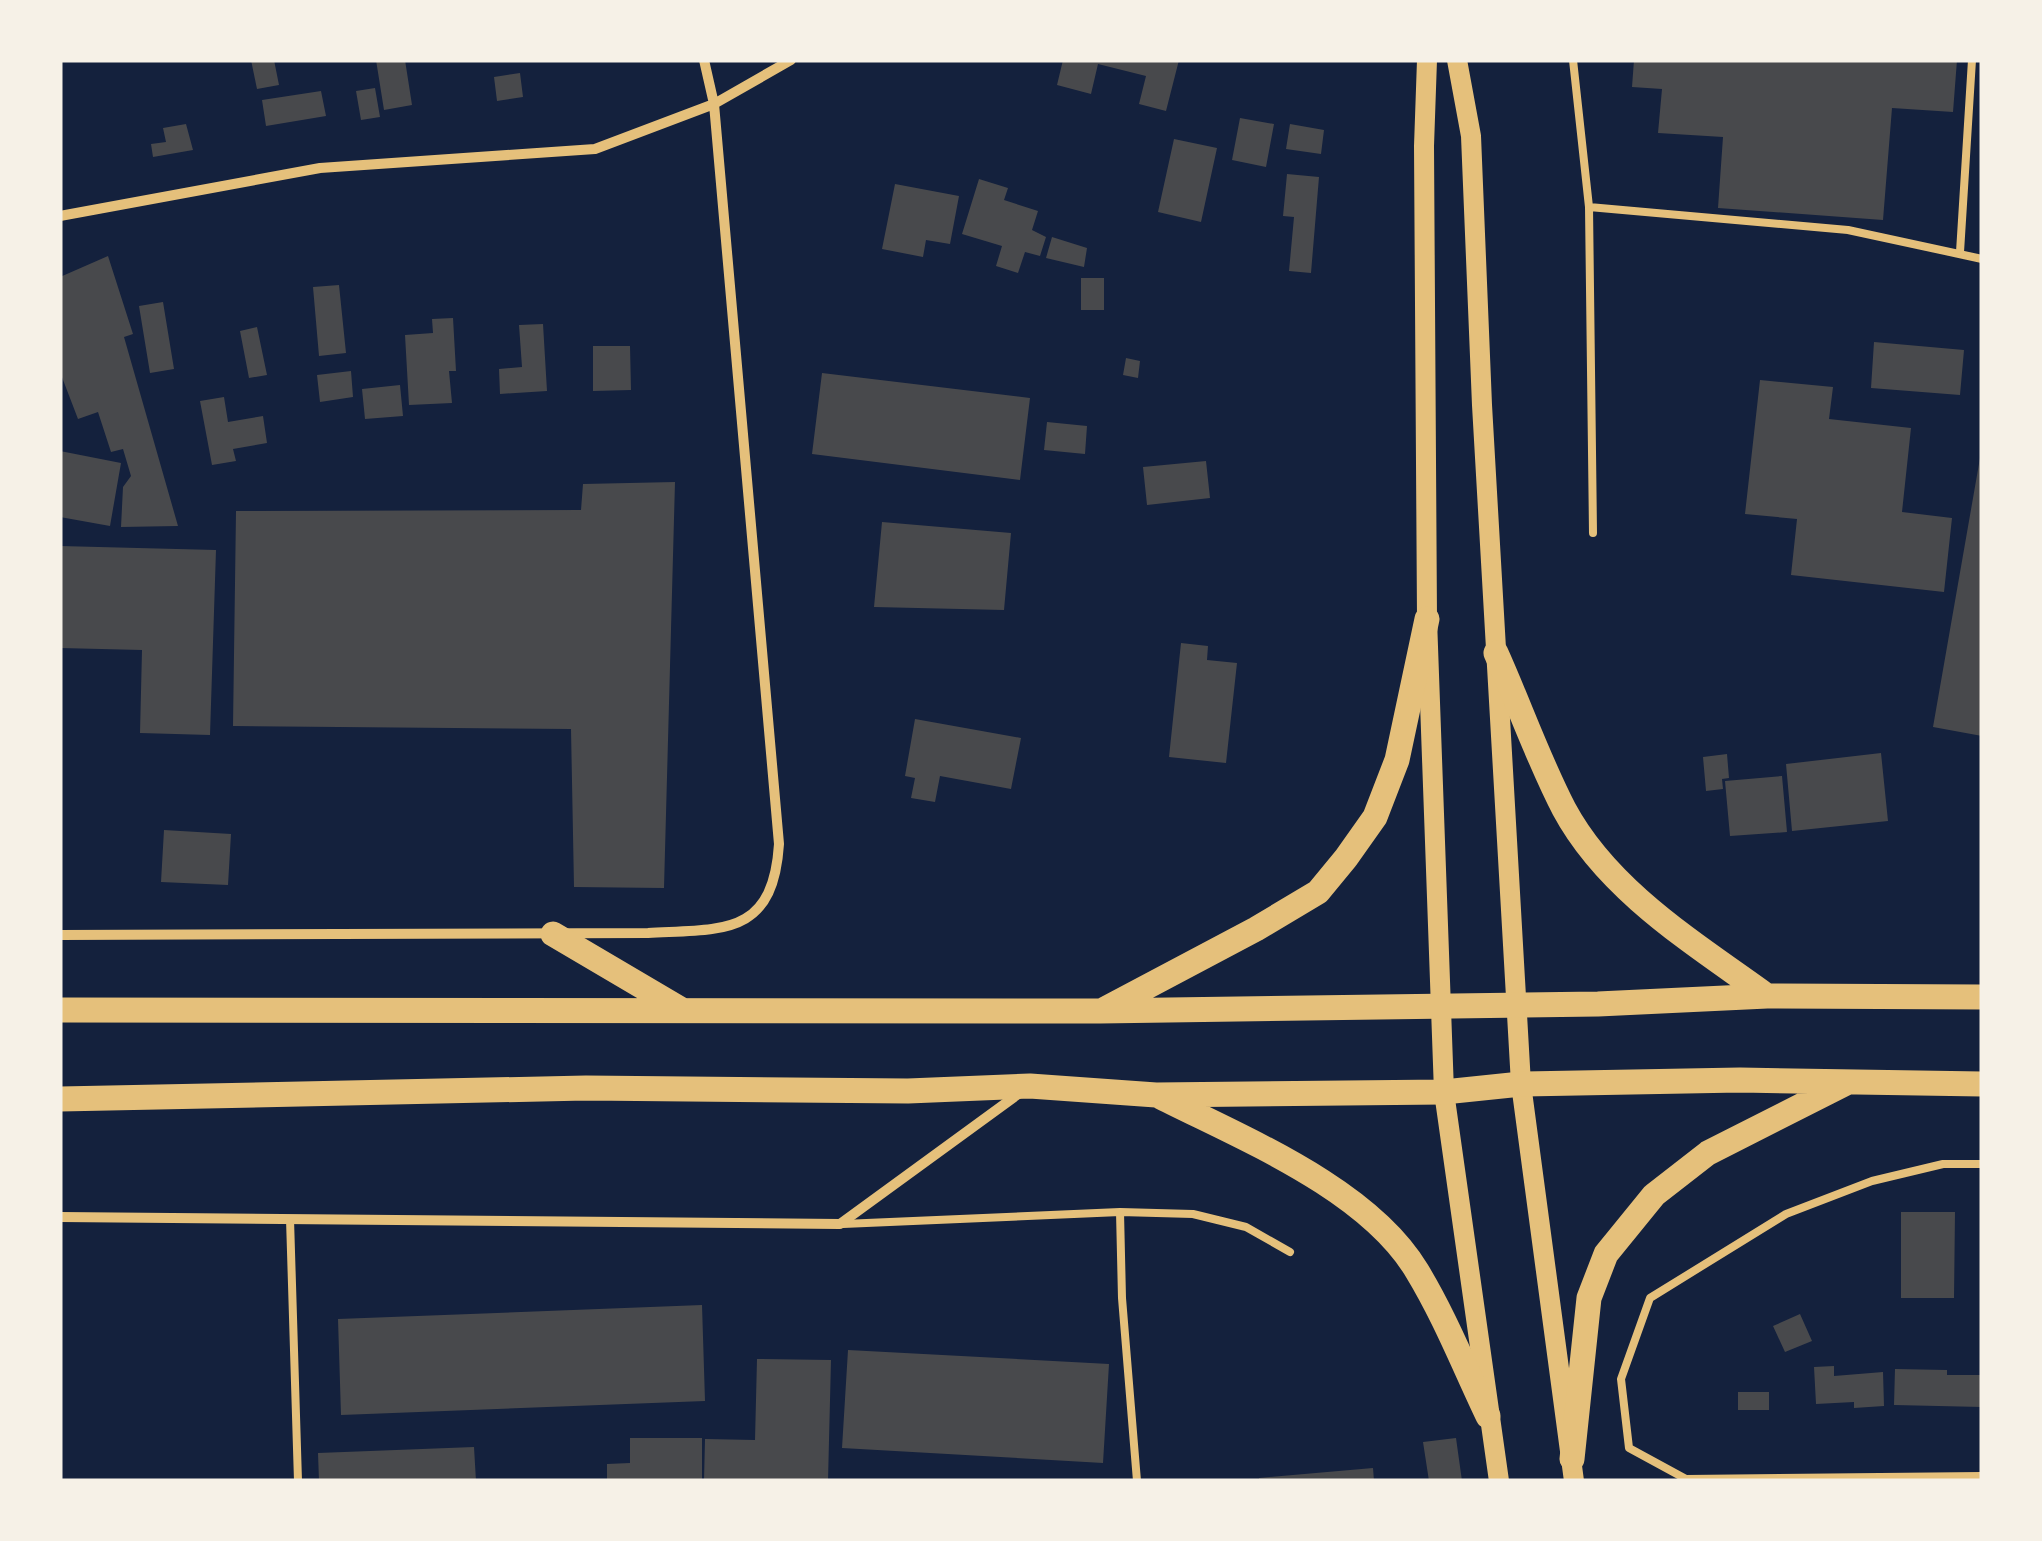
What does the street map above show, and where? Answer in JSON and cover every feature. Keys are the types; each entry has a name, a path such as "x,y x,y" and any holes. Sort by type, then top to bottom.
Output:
{"main road":[{"path":"1428,60 1424,146 1427,618 1444,1092 1500,1481"},
{"path":"1456,60 1472,136 1482,405 1521,1084 1573,1470"},
{"path":"1100,1011 1318,892 1375,817 1397,760 1427,618"},
{"path":"1496,653 1565,810 1598,859 1632,895 1767,996"},
{"path":"553,934 682,1010"},
{"path":"60,1010 1100,1011 1517,1005 1767,996 1982,997"},
{"path":"1573,1470 1588,1298 1606,1254 1654,1195 1708,1153 1852,1080"},
{"path":"60,1099 566,1088 908,1090 1030,1086 1156,1095 1444,1092 1521,1084 1852,1080 1982,1084"},
{"path":"1156,1095 1330,1186 1381,1226 1416,1269 1488,1416"}],"street":[{"path":"60,934 719,930 744,922 759,908 777,872 779,844 714,104 704,60"},
{"path":"60,216 320,168 595,149 714,104 791,60"},
{"path":"60,1217 840,1224 1030,1086"}],"lane":[{"path":"1574,60 1589,207 1592,533"},
{"path":"1960,252 1972,60"},
{"path":"1589,207 1848,230 1982,259"},
{"path":"1982,1164 1943,1164 1872,1181 1786,1214 1650,1298 1621,1379 1629,1448 1686,1479 1982,1476"},
{"path":"1120,1212 1122,1298 1137,1481"},
{"path":"840,1224 1120,1212 1193,1214 1246,1226 1290,1252"},
{"path":"290,1219 298,1481"}],"building":[{"path":"251,60 274,60 279,85 257,89"},
{"path":"376,60 405,60 412,105 384,110"},
{"path":"1063,60 1179,60 1166,111 1139,104 1146,76 1098,64 1091,94 1057,85"},
{"path":"1634,60 1957,60 1953,112 1892,108 1883,220 1718,208 1723,137 1658,133 1662,89 1632,87"},
{"path":"520,73 523,97 497,101 494,77"},
{"path":"375,88 380,117 361,120 356,91"},
{"path":"321,91 326,116 266,126 262,100"},
{"path":"1240,118 1274,124 1266,167 1232,160"},
{"path":"186,124 193,150 153,157 151,144 166,142 163,128"},
{"path":"1290,124 1324,130 1321,154 1286,149"},
{"path":"1174,139 1217,148 1201,222 1158,212"},
{"path":"1287,174 1319,177 1311,273 1289,271 1294,217 1283,216"},
{"path":"979,179 1008,188 1004,200 1038,211 1032,230 1046,237 1040,256 1025,252 1018,273 996,266 1002,246 962,234"},
{"path":"895,184 959,196 950,244 926,240 923,257 882,249"},
{"path":"1052,237 1087,248 1084,267 1046,258"},
{"path":"108,256 133,334 124,337 178,526 121,527 123,487 131,476 123,449 111,452 98,412 78,419 60,372 60,277"},
{"path":"1081,278 1104,278 1104,310 1081,310"},
{"path":"339,285 346,353 319,356 313,287"},
{"path":"163,302 174,369 150,373 139,306"},
{"path":"453,318 456,371 449,371 452,403 409,405 405,335 433,333 432,319"},
{"path":"543,324 547,391 500,394 499,369 522,367 519,325"},
{"path":"257,327 267,375 249,378 240,331"},
{"path":"1874,342 1964,350 1960,395 1871,388"},
{"path":"593,346 630,346 631,390 593,391"},
{"path":"1126,358 1140,361 1138,378 1123,375"},
{"path":"351,371 353,397 320,402 317,375"},
{"path":"822,373 1030,398 1020,480 812,454"},
{"path":"1760,380 1833,387 1829,419 1911,428 1902,512 1952,518 1944,592 1791,575 1797,519 1745,514"},
{"path":"400,385 403,416 365,419 362,389"},
{"path":"224,397 228,422 263,416 267,443 233,449 236,461 212,465 200,401"},
{"path":"1047,422 1087,426 1085,454 1044,450"},
{"path":"60,451 121,463 110,526 60,517"},
{"path":"1982,459 1982,736 1933,727"},
{"path":"1206,461 1210,498 1147,505 1143,467"},
{"path":"675,482 664,888 574,887 571,729 233,726 236,511 581,510 583,484"},
{"path":"882,522 1011,533 1004,610 874,607"},
{"path":"60,546 216,550 210,735 140,733 142,650 60,648"},
{"path":"1181,643 1208,646 1207,660 1237,663 1226,763 1169,757"},
{"path":"915,719 1021,738 1011,789 940,776 935,802 911,798 915,778 905,776"},
{"path":"1881,753 1888,821 1792,831 1786,764"},
{"path":"1727,754 1729,778 1722,779 1723,789 1706,791 1703,757"},
{"path":"1782,776 1787,832 1730,836 1725,781"},
{"path":"164,830 231,834 228,885 161,882"},
{"path":"1901,1212 1955,1212 1954,1298 1901,1298"},
{"path":"702,1305 705,1401 341,1415 338,1319"},
{"path":"1800,1314 1812,1341 1785,1352 1773,1326"},
{"path":"848,1350 1109,1364 1103,1463 842,1448"},
{"path":"757,1359 831,1360 828,1481 704,1481 705,1439 755,1440"},
{"path":"1834,1366 1834,1376 1883,1372 1884,1406 1854,1408 1854,1402 1816,1404 1814,1367"},
{"path":"1895,1369 1982,1375 1982,1407 1894,1405"},
{"path":"1738,1392 1769,1392 1769,1410 1738,1410"},
{"path":"630,1438 702,1438 702,1481 607,1481 607,1464 630,1463"},
{"path":"1456,1438 1462,1481 1429,1481 1423,1442"},
{"path":"474,1447 476,1481 319,1481 318,1453"},
{"path":"1373,1468 1374,1481 1259,1481 1259,1478"}]}
